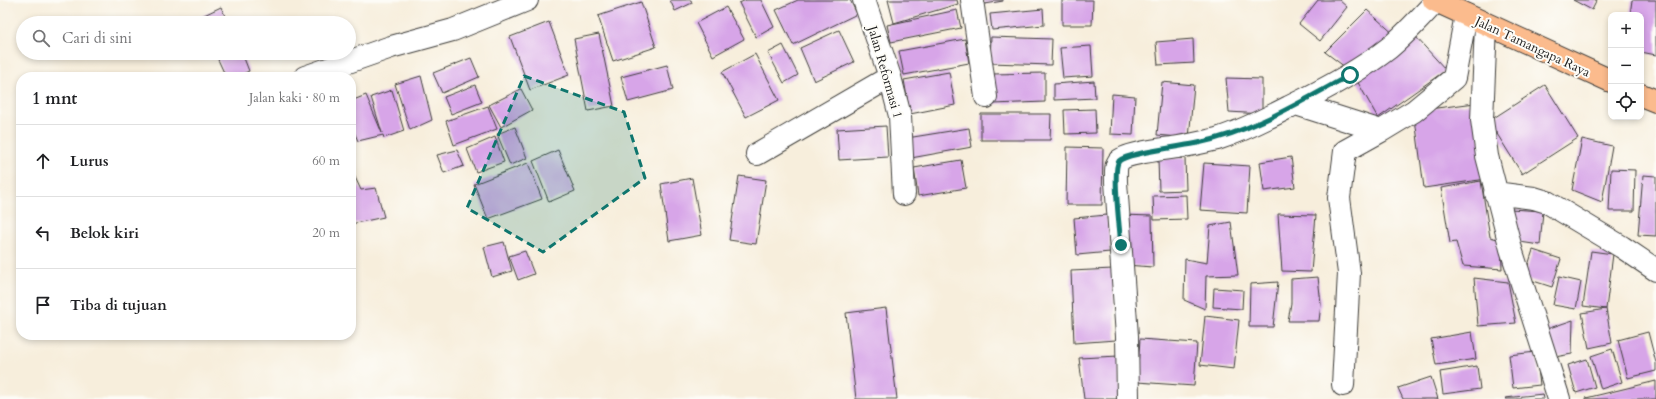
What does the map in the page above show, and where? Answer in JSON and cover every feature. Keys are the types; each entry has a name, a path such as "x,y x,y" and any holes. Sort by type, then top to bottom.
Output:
{"main road":[{"name":"Jalan Tamangapa Raya","path":"1435,0 1608,80"},
{"path":"1644,96 1656,102"}],"street":[{"path":"356,59 391,47 453,30 527,0"},
{"name":"Jalan Reformasi 1","path":"864,0 890,77 900,116 904,194"},
{"path":"972,0 986,97"},
{"path":"1128,399 1127,336 1116,182 1117,165 1119,161 1123,158 1148,152 1180,147 1217,138 1262,121 1296,104 1350,75 1389,48 1414,25 1435,0"},
{"path":"1343,385 1349,273 1339,198 1345,151 1414,112 1454,78 1466,15"},
{"path":"1486,24 1482,120 1487,156 1511,249 1559,399"},
{"path":"319,72 354,60"},
{"path":"757,154 890,77"},
{"path":"1296,104 1381,131"},
{"path":"1496,193 1534,198 1547,202 1622,247 1656,270"}],"highlighted area":[{"path":"524,76 624,112 645,178 543,252 467,208"}],"building":[{"path":"670,0 691,0 692,3 675,11"},
{"path":"746,0 761,0 774,27 756,37 739,3"},
{"path":"798,0 850,0 857,14 793,45 776,10"},
{"path":"888,0 957,0 958,4 894,23"},
{"path":"984,0 1003,0 1003,1 985,4"},
{"path":"1062,0 1093,0 1092,25 1062,25"},
{"path":"1318,0 1339,0 1347,7 1320,41 1299,24"},
{"path":"1573,0 1597,0 1592,10"},
{"path":"1632,0 1656,0 1656,55 1644,53 1644,12 1630,12"},
{"path":"641,2 656,47 613,61 598,16"},
{"path":"221,7 225,16 202,16"},
{"path":"726,7 744,39 713,56 696,23"},
{"path":"1043,9 1044,25 992,30 990,14"},
{"path":"957,10 961,28 891,42 887,25"},
{"path":"1367,10 1396,36 1349,70 1325,52"},
{"path":"549,22 569,75 530,90 510,37"},
{"path":"839,30 854,62 814,81 800,48"},
{"path":"599,34 614,106 588,111 574,39"},
{"path":"1415,36 1446,70 1378,118 1356,79"},
{"path":"991,37 1052,39 1051,65 990,63"},
{"path":"965,39 969,63 904,75 899,51"},
{"path":"1193,39 1194,63 1158,65 1156,42"},
{"path":"783,45 798,75 784,83 768,53"},
{"path":"1091,46 1093,76 1063,78 1060,48"},
{"path":"755,54 779,100 746,117 722,72"},
{"path":"471,58 479,77 442,93 433,73"},
{"path":"218,60 245,60 249,71 247,72 224,72"},
{"path":"667,65 673,90 628,102 621,77"},
{"path":"949,72 955,105 910,114 904,80"},
{"path":"1045,73 1045,102 993,104 992,74"},
{"path":"421,76 432,120 410,130 395,84"},
{"path":"1226,78 1262,79 1262,114 1229,112"},
{"path":"1094,81 1095,98 1054,100 1054,84"},
{"path":"1162,82 1194,85 1189,138 1157,135"},
{"path":"475,85 482,102 451,114 444,97"},
{"path":"1545,85 1578,138 1522,174 1489,121"},
{"path":"521,89 532,110 501,127 489,105"},
{"path":"392,90 404,131 384,138 383,135 358,141 356,136 356,99 366,95 382,133 371,97"},
{"path":"1112,94 1135,96 1133,135 1110,134"},
{"path":"1475,103 1486,179 1424,188 1414,111"},
{"path":"488,106 497,129 454,145 446,121"},
{"path":"1095,109 1096,133 1065,134 1064,110"},
{"path":"981,114 1051,114 1050,140 981,140"},
{"path":"886,126 888,157 839,160 837,129"},
{"path":"515,127 527,158 510,165 497,134"},
{"path":"969,128 972,147 911,158 907,138"},
{"path":"495,137 504,162 476,172 467,149"},
{"path":"1582,139 1612,146 1602,202 1572,190"},
{"path":"1067,147 1103,148 1102,205 1066,205"},
{"path":"457,150 464,166 444,173 437,155"},
{"path":"558,150 575,191 549,202 533,161"},
{"path":"1291,157 1295,187 1264,191 1260,162"},
{"path":"1185,158 1186,190 1159,191 1158,159"},
{"path":"961,160 966,188 918,196 914,168"},
{"path":"528,163 542,199 488,219 474,184"},
{"path":"1204,163 1250,166 1247,213 1200,210"},
{"path":"1611,169 1635,170 1634,211 1609,211"},
{"path":"1643,175 1656,176 1656,236 1638,235"},
{"path":"739,176 766,180 756,244 729,240"},
{"path":"692,178 702,235 669,241 661,184"},
{"path":"356,179 361,190 376,188 384,217 356,223"},
{"path":"1481,181 1490,237 1501,240 1502,269 1463,266 1456,242 1450,243 1441,188"},
{"path":"1186,195 1187,219 1154,220 1153,196"},
{"path":"1510,209 1543,211 1540,245 1513,241"},
{"path":"1278,214 1316,215 1311,272 1282,271"},
{"path":"1107,215 1110,252 1077,255 1074,218"},
{"path":"1122,215 1152,216 1153,267 1125,265"},
{"path":"1231,222 1238,275 1206,276 1205,309 1184,300 1185,259 1207,263 1210,226"},
{"path":"504,242 512,271 492,277 484,247"},
{"path":"1533,250 1561,259 1552,287 1524,278"},
{"path":"525,251 534,274 518,280 509,256"},
{"path":"1591,251 1613,254 1606,309 1583,306"},
{"path":"1113,269 1116,340 1074,343 1071,271"},
{"path":"1318,277 1321,304 1319,321 1288,321 1291,303 1291,279"},
{"path":"1559,277 1581,282 1576,309 1553,305"},
{"path":"1474,278 1508,282 1516,323 1478,326"},
{"path":"1278,282 1273,327 1249,327 1250,284"},
{"path":"1214,288 1243,290 1242,309 1213,307"},
{"path":"886,308 897,399 856,399 846,313"},
{"path":"1606,309 1612,343 1589,348 1582,313"},
{"path":"1205,316 1239,320 1234,369 1200,365"},
{"path":"1573,320 1572,354 1549,358 1538,332"},
{"path":"1472,332 1476,359 1436,365 1431,339"},
{"path":"1648,332 1656,363 1656,371 1628,378 1618,340"},
{"path":"1140,339 1197,343 1194,386 1137,382"},
{"path":"1612,349 1622,382 1601,389 1591,356"},
{"path":"1536,352 1540,385 1513,388 1509,355"},
{"path":"1119,356 1120,399 1084,399 1079,358"},
{"path":"1587,359 1595,387 1576,393 1568,365"},
{"path":"1477,366 1480,389 1443,394 1440,372"},
{"path":"1431,377 1438,399 1403,399 1398,388"},
{"path":"1656,381 1656,399 1586,399 1586,398"},
{"path":"1543,394 1544,399 1505,398"}],"route":[{"path":"1121,245 1116,182 1117,165 1123,158 1148,152 1202,143 1233,133 1262,121 1350,75"}]}
